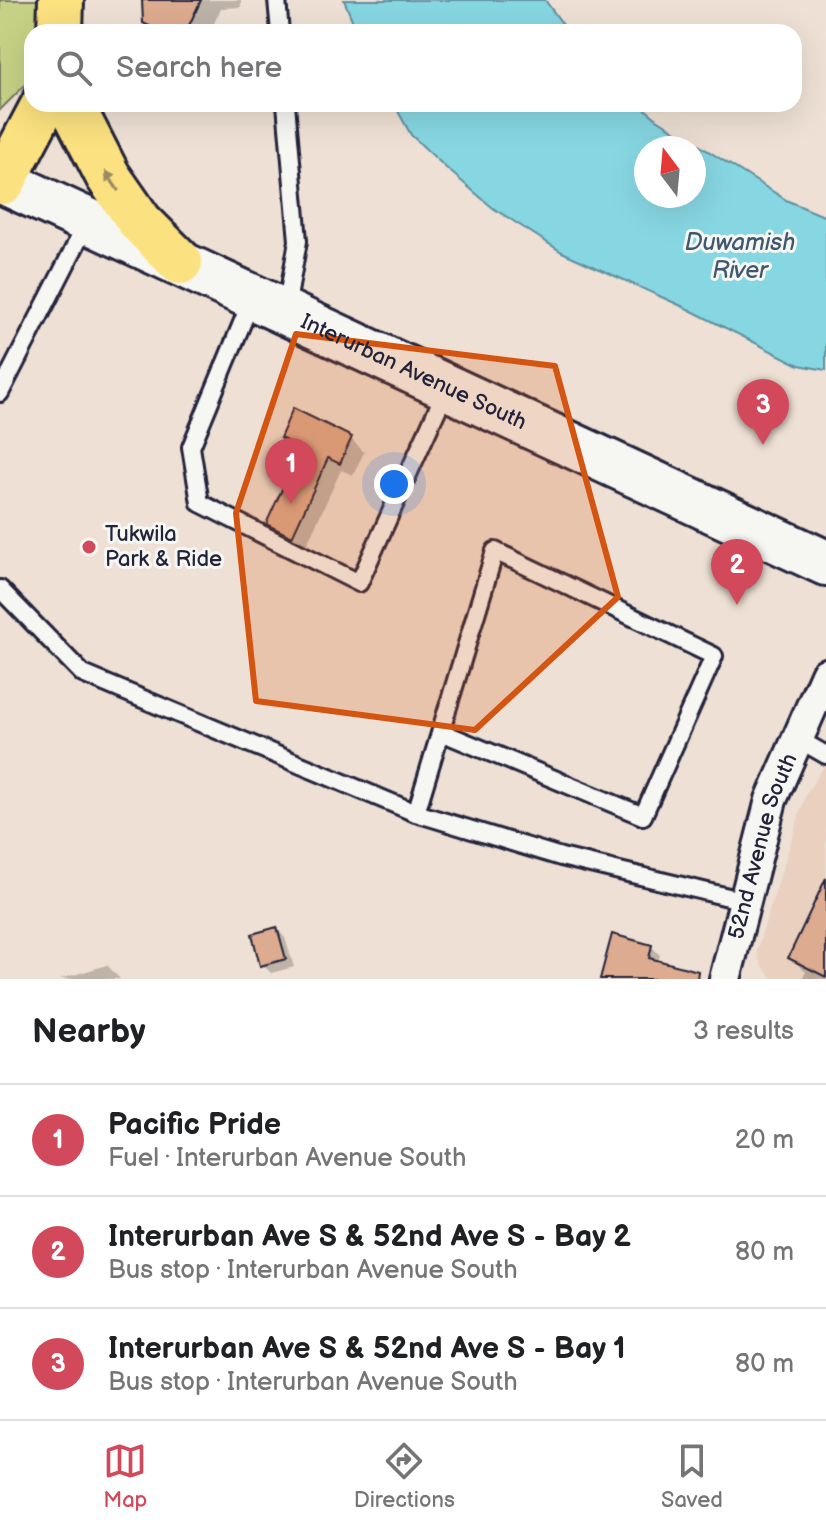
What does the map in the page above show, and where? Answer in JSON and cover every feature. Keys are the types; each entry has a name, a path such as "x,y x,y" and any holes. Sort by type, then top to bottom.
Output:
{"highway":[{"path":"60,24 61,0"},
{"path":"2,181 40,112"},
{"path":"75,112 108,176 140,222 180,262"}],"main road":[{"name":"Interurban Avenue South","path":"2,181 826,563"}],"street":[{"name":"52nd Avenue South","path":"728,977 771,800 826,674"}],"lane":[{"path":"277,0 279,24"},
{"path":"287,112 298,241 269,303 191,447 200,503 359,583 447,386"},
{"path":"0,393 89,219"},
{"path":"416,813 495,551 714,656 643,816 441,732"},
{"path":"0,589 83,674 416,813 561,857 745,901"},
{"path":"798,739 826,755"}],"highlighted area":[{"path":"296,334 555,366 618,597 475,730 256,701 236,513"}],"shaded area":[{"path":"826,763 826,979 773,979 760,963 757,950 806,794"}],"green space":[{"path":"0,0 44,0 42,24 24,24 24,86 0,110"}],"water":[{"path":"344,0 545,0 562,24 354,24"},
{"name":"Duwamish River","path":"398,112 649,112 684,136 634,136 634,208 706,208 706,150 788,201 826,217 826,370 799,365 688,309 562,252 493,208 411,135"}],"building":[{"path":"142,0 201,0 190,24 143,23"},
{"path":"293,408 352,437 340,464 328,458 292,537 266,524 301,448 280,438"},
{"path":"826,878 826,977 788,958"},
{"path":"277,927 286,959 260,966 252,934"},
{"path":"612,934 652,945 649,958 698,971 697,979 600,979"}],"place":[{"name":"Interurban Ave S & 52nd Ave S - Bay 1","path":"763,445"},
{"name":"Pacific Pride","path":"291,504"},
{"name":"Tukwila Park & Ride","path":"89,547"},
{"name":"Interurban Ave S & 52nd Ave S - Bay 2","path":"737,605"}]}
